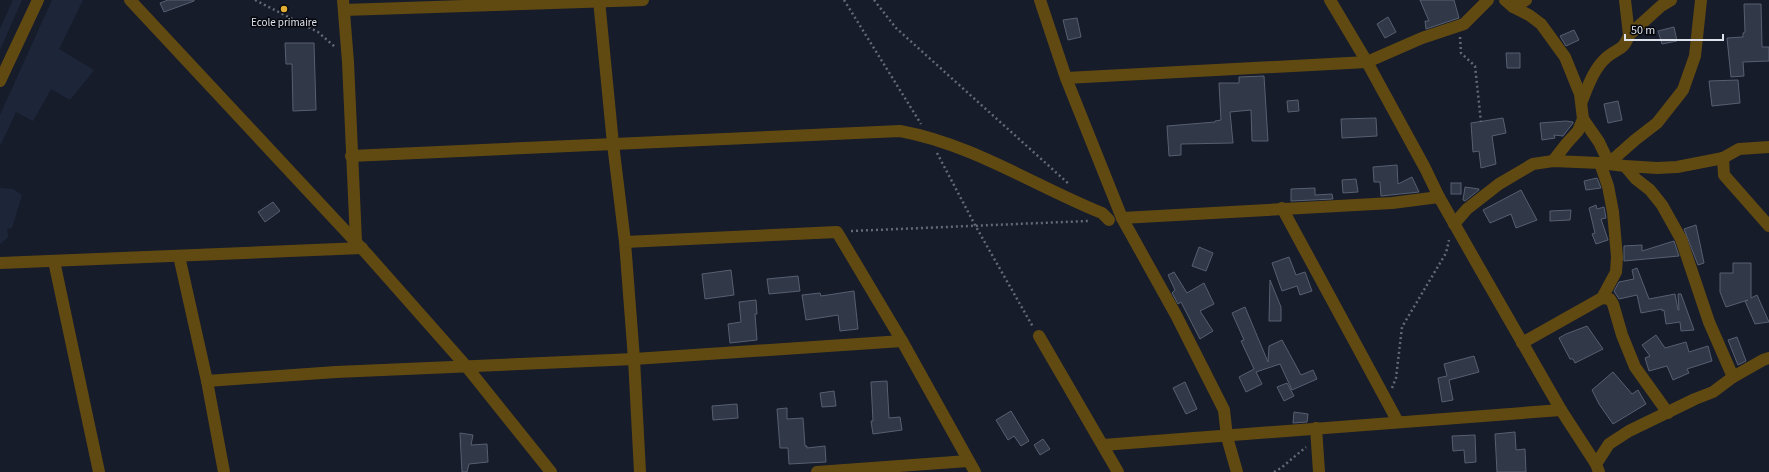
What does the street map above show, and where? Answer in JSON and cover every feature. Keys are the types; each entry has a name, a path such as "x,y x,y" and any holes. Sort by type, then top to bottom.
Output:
{"street":[{"path":"0,81 38,0"},
{"path":"130,0 359,245 466,366 551,472"},
{"path":"359,245 351,156 348,62 344,5 643,0"},
{"path":"1040,0 1066,78 1122,218 1176,315 1224,410 1227,437 1237,472"},
{"path":"1330,0 1367,62 1422,161 1439,197 1522,343 1561,410 1598,468"},
{"path":"1066,78 1367,62 1422,38 1459,27 1470,21 1477,10 1488,0"},
{"path":"1509,4 1526,0"},
{"path":"1625,0 1629,35"},
{"path":"1582,101 1590,80 1607,57 1624,47 1629,35 1661,6 1671,0"},
{"path":"1604,163 1657,123 1683,90 1695,56 1701,0"},
{"path":"599,1 624,242 634,359 640,472"},
{"path":"1509,4 1529,15 1541,24 1571,68 1582,101 1583,120 1578,131 1553,161"},
{"path":"1583,120 1599,142 1612,204 1617,257 1616,272 1602,298"},
{"path":"351,156 892,131 910,133 970,150 1040,186 1102,213 1109,220"},
{"path":"1454,224 1467,209 1499,184 1532,164 1553,161 1604,163 1625,166 1677,167 1723,158 1739,149 1769,147"},
{"path":"1723,158 1724,175 1769,226"},
{"path":"1625,166 1636,179 1650,190 1662,205 1681,239 1709,322 1733,377"},
{"path":"1122,218 1392,203 1439,197"},
{"path":"1282,208 1398,422"},
{"path":"624,242 837,232 902,342 975,472"},
{"path":"0,263 179,256 359,245"},
{"path":"179,256 207,381 224,472"},
{"path":"54,261 99,472"},
{"path":"1522,343 1602,298 1610,298 1614,304 1622,335 1635,367 1668,413"},
{"path":"1039,336 1118,472"},
{"path":"207,381 336,372 634,359 902,342"},
{"path":"1598,468 1609,444 1630,431 1695,399 1713,392 1733,377 1769,358"},
{"path":"1103,445 1227,437 1316,428 1561,410"},
{"path":"1316,428 1319,472"},
{"path":"817,472 968,461"}],"path":[{"path":"255,0 318,32 331,42 348,62"},
{"path":"844,0 930,138 975,225 1039,336"},
{"path":"874,0 896,28 1073,187"},
{"path":"1459,27 1461,53 1475,66 1481,122"},
{"path":"837,232 1109,220"}],"shaded area":[{"path":"13,0 22,0 0,50 0,29"},
{"path":"52,0 83,0 59,49 94,70 70,100 51,89 33,121 16,112 0,146 0,115"},
{"path":"0,188 13,189 22,195 12,228 7,229 8,237 0,244"}],"building":[{"path":"168,0 194,1 164,12 160,3"},
{"path":"1420,0 1454,0 1459,18 1426,29 1425,21 1429,21"},
{"path":"1744,4 1761,4 1762,47 1769,47 1769,61 1743,62 1744,76 1731,77 1727,38 1743,37 1743,33 1745,32"},
{"path":"1388,17 1396,32 1385,38 1377,24"},
{"path":"1077,18 1081,37 1068,40 1063,20"},
{"path":"1674,27 1677,41 1662,44 1658,31"},
{"path":"1574,30 1579,40 1566,46 1560,36"},
{"path":"285,43 314,43 316,110 293,111 292,64 286,64"},
{"path":"1506,53 1520,53 1520,68 1507,68"},
{"path":"1264,76 1268,141 1252,141 1251,110 1230,112 1233,143 1181,144 1181,155 1169,156 1167,126 1215,122 1221,120 1219,83 1239,83 1239,77"},
{"path":"1738,80 1740,103 1712,106 1709,81"},
{"path":"1298,100 1299,111 1288,112 1287,101"},
{"path":"1618,101 1622,120 1608,123 1604,104"},
{"path":"1376,118 1377,136 1342,138 1341,119"},
{"path":"1503,118 1506,133 1492,136 1496,164 1481,168 1479,151 1473,152 1471,123"},
{"path":"1566,121 1573,123 1563,136 1554,135 1555,138 1542,140 1540,123"},
{"path":"1397,165 1398,184 1412,177 1419,192 1381,196 1380,182 1374,182 1373,167"},
{"path":"1597,178 1601,188 1586,190 1584,181"},
{"path":"1356,179 1358,192 1343,193 1342,180"},
{"path":"1451,183 1461,183 1461,194 1451,194"},
{"path":"1465,187 1479,190 1465,201 1463,200"},
{"path":"1315,188 1315,195 1332,194 1333,199 1291,201 1291,189"},
{"path":"1521,190 1537,220 1516,228 1511,214 1490,223 1483,210"},
{"path":"273,202 280,211 265,222 258,212"},
{"path":"1596,205 1597,209 1604,207 1606,218 1601,219 1608,240 1596,244 1592,234 1595,233 1589,208"},
{"path":"1571,210 1570,220 1550,221 1550,211"},
{"path":"1696,225 1704,263 1698,265 1684,229"},
{"path":"1674,241 1679,256 1624,261 1624,246 1642,245 1642,251"},
{"path":"1199,247 1213,253 1206,271 1192,266"},
{"path":"1289,257 1296,275 1305,272 1312,291 1300,295 1297,286 1282,291 1272,263"},
{"path":"1733,263 1751,263 1751,298 1757,295 1769,322 1755,324 1745,301 1748,300 1726,307 1720,292 1720,273 1733,273"},
{"path":"1637,268 1649,299 1675,294 1679,310 1678,294 1681,294 1694,330 1681,331 1680,322 1666,324 1664,310 1662,311 1662,309 1641,313 1637,295 1619,299 1614,291 1619,282 1634,279 1632,270"},
{"path":"731,270 734,295 705,299 702,274"},
{"path":"1174,272 1187,293 1204,283 1214,304 1200,311 1213,331 1200,339 1181,302 1178,304 1172,293 1175,290 1168,275"},
{"path":"798,276 800,291 769,294 767,279"},
{"path":"1270,280 1281,307 1281,321 1269,321"},
{"path":"854,291 858,329 840,331 838,315 806,320 802,295 820,293 821,296"},
{"path":"756,300 757,314 755,314 757,340 730,343 728,324 741,322 739,302"},
{"path":"1245,307 1268,362 1269,346 1282,340 1301,375 1313,370 1317,379 1292,390 1280,364 1256,372 1262,384 1246,392 1239,377 1254,369 1241,341 1244,340 1232,313"},
{"path":"1587,326 1603,349 1575,363 1573,359 1570,359 1559,338"},
{"path":"1656,335 1665,348 1686,342 1689,352 1708,346 1712,361 1687,369 1689,373 1673,380 1667,366 1649,371 1645,358 1650,356 1642,345"},
{"path":"1737,337 1746,361 1738,365 1728,340"},
{"path":"1474,356 1479,372 1449,380 1453,400 1442,402 1438,378 1447,376 1444,364"},
{"path":"1613,372 1632,394 1638,390 1646,404 1613,424 1599,404 1592,390"},
{"path":"887,381 889,418 900,417 902,430 873,434 871,421 873,421 871,382"},
{"path":"1185,382 1197,409 1186,414 1173,388"},
{"path":"1287,383 1294,396 1284,401 1277,387"},
{"path":"834,391 836,406 822,407 820,393"},
{"path":"737,404 738,418 713,420 712,406"},
{"path":"787,408 787,419 803,418 805,446 807,446 807,448 825,446 826,462 789,464 788,448 780,448 777,409"},
{"path":"1011,411 1029,441 1021,446 1014,436 1008,440 996,420"},
{"path":"1294,412 1308,414 1307,422 1293,423"},
{"path":"1515,432 1516,450 1525,449 1526,472 1497,472 1495,434"},
{"path":"460,433 473,435 471,445 487,444 488,462 469,464 467,472 462,472"},
{"path":"1475,435 1476,462 1465,463 1464,450 1453,451 1452,436"},
{"path":"1043,439 1050,449 1040,455 1034,445"}],"place":[{"name":"Ecole primaire","path":"284,9"}]}
